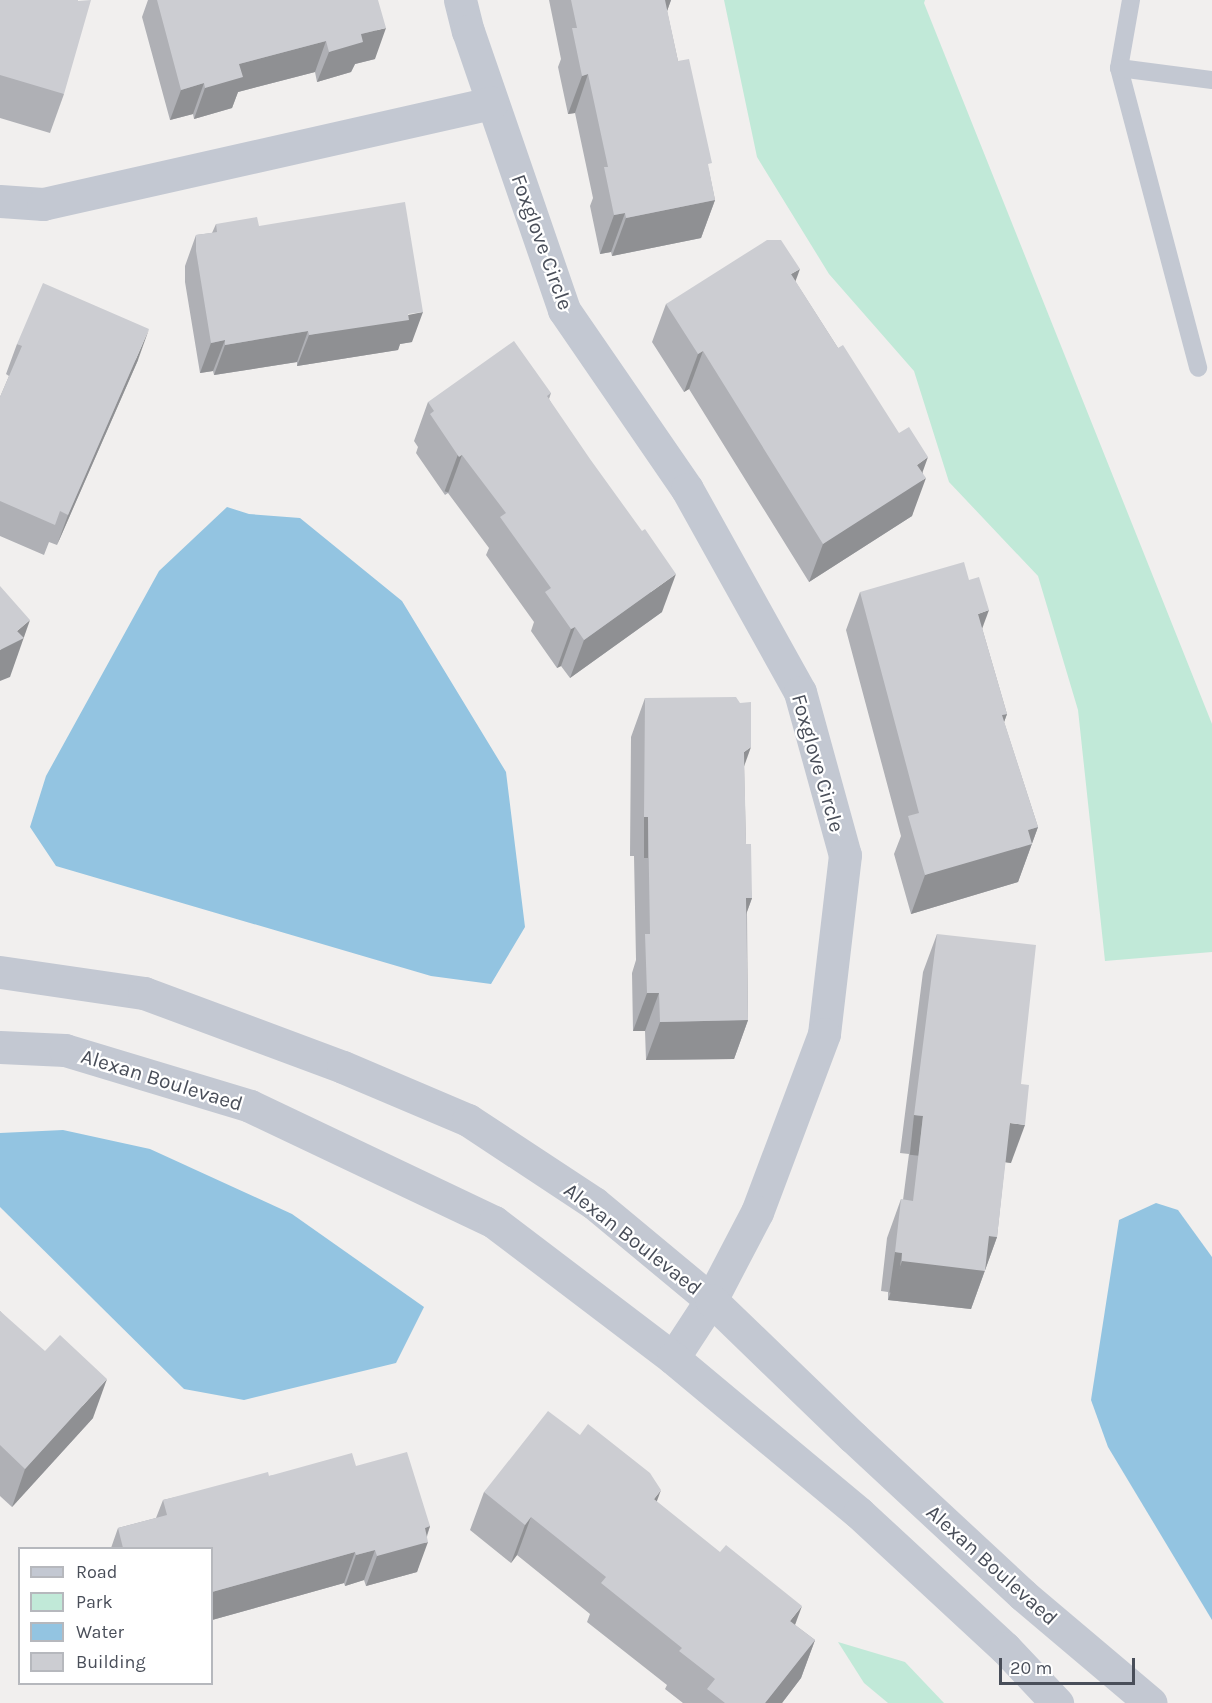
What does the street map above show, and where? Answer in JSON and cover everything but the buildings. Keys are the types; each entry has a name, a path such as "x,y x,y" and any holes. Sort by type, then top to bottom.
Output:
{"street":[{"name":"Foxglove Circle","path":"460,0 468,31 564,310 687,489 800,692 845,855 824,1034 757,1212 711,1300 673,1358"},
{"path":"0,201 43,204 492,102"},
{"name":"Alexan Boulevaed","path":"0,972 144,993 343,1067 468,1120 594,1203 711,1300 853,1437 1015,1587 1151,1703"},
{"name":"Alexan Boulevaed","path":"0,1047 65,1050 250,1107 494,1222 673,1358 860,1513 1005,1648 1057,1703"}],"lane":[{"path":"1131,0 1119,68 1198,369"},
{"path":"1119,68 1212,80"}],"green space":[{"path":"724,0 925,0 924,3 1212,724 1212,952 1105,961 1078,710 1038,576 949,482 914,371 829,274 757,157"},
{"path":"838,1642 905,1662 944,1703 888,1703 864,1683"}],"water":[{"path":"227,507 249,514 300,518 402,601 506,772 525,927 491,984 431,976 56,866 30,827 46,776 159,571"},
{"path":"63,1130 150,1149 292,1214 424,1307 396,1363 244,1400 184,1389 0,1207 0,1133"},
{"path":"1156,1203 1178,1210 1212,1257 1212,1620 1108,1447 1091,1400 1119,1220"}]}
